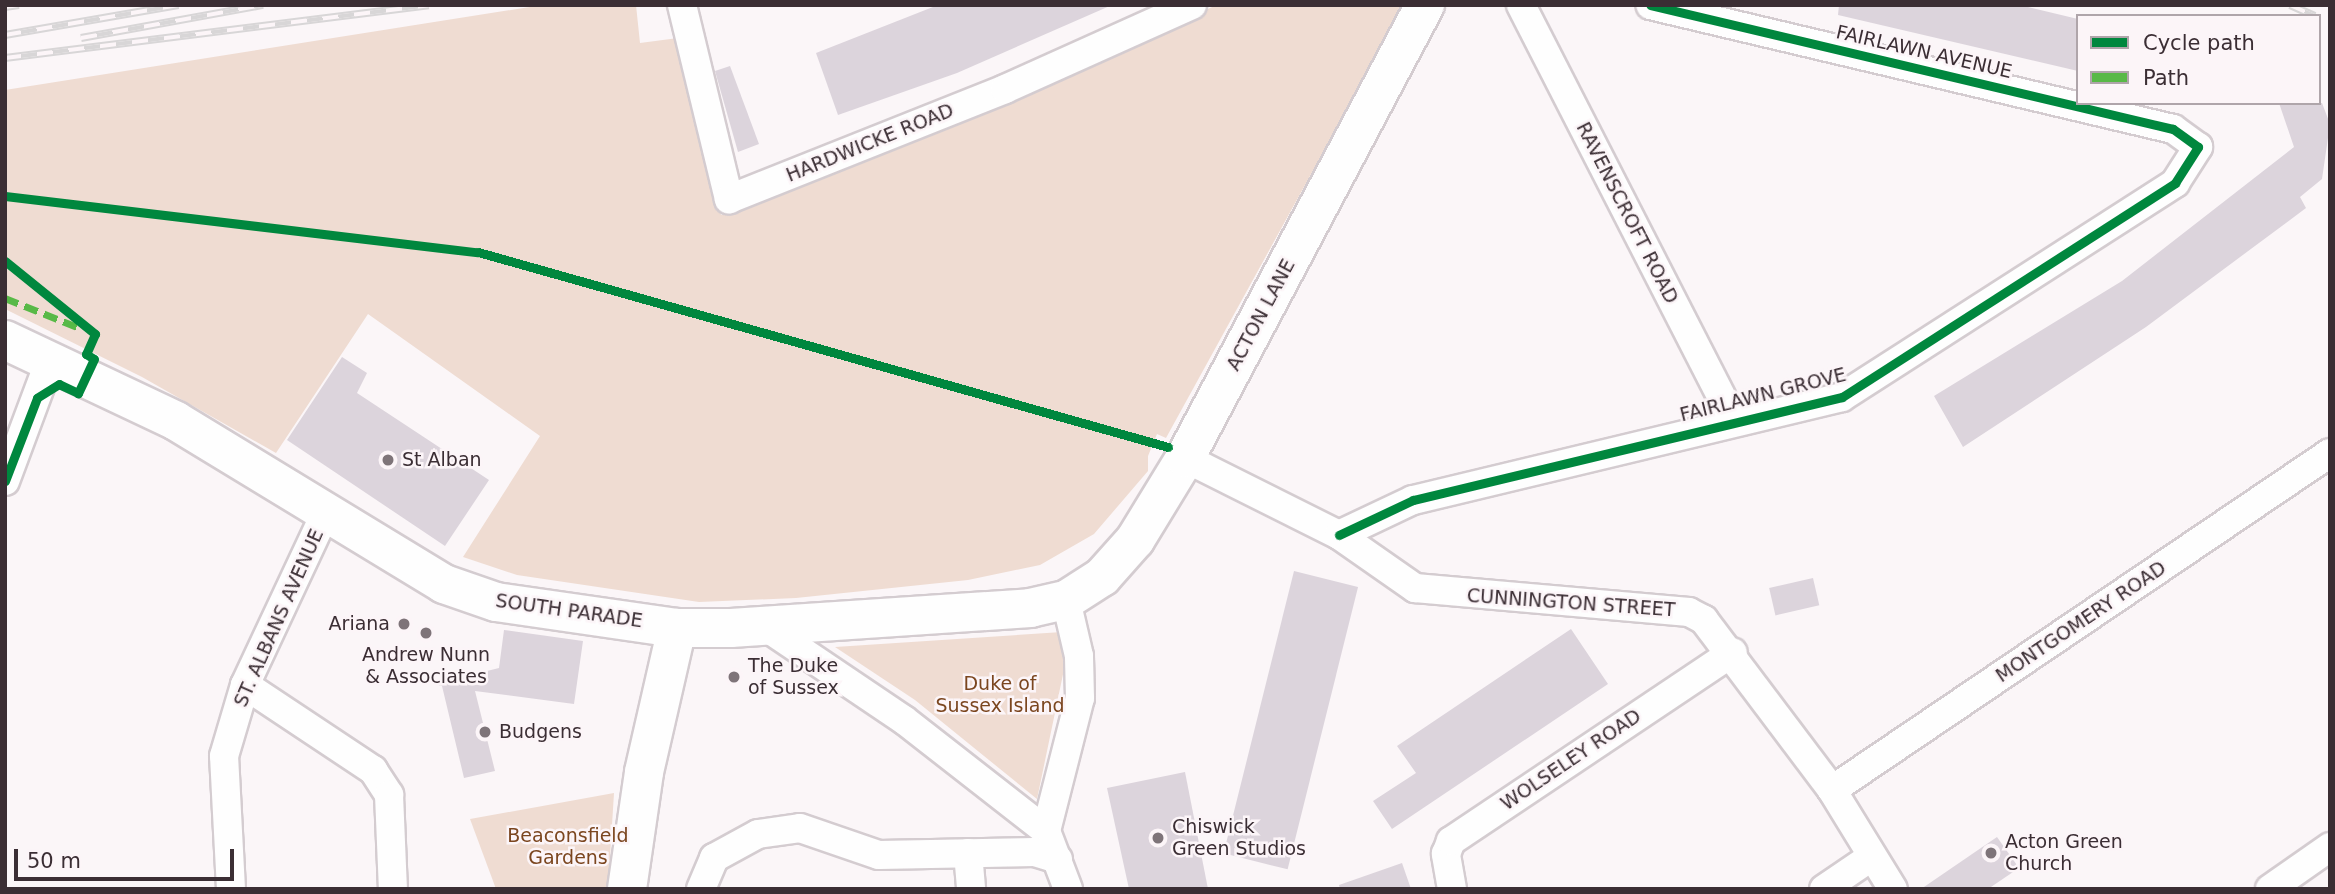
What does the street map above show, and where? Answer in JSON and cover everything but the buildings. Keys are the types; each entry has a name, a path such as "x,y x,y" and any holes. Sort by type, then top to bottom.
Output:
{"main road":[{"name":"ACTON LANE","path":"1048,604 1102,577 1135,540 1185,458 1425,5"},
{"name":"SOUTH PARADE","path":"5,340 51,357 176,421 444,584 496,602 677,628 766,627 1048,604"},
{"path":"627,889 645,772 677,628"}],"street":[{"name":"HARDWICKE ROAD","path":"682,5 729,199 1005,89 1192,5"},
{"name":"RAVENSCROFT ROAD","path":"1521,5 1734,421"},
{"name":"FAIRLAWN AVENUE","path":"1650,5 2188,137"},
{"name":"FAIRLAWN GROVE","path":"1339,535 1413,500 1842,397 2175,183 2199,147 2188,137"},
{"path":"5,481 51,357"},
{"name":"MONTGOMERY ROAD","path":"1832,790 2330,453"},
{"name":"CUNNINGTON STREET","path":"1185,458 1339,535 1415,588 1689,612 1716,631 1733,652 1832,790 1893,889"},
{"name":"ST. ALBANS AVENUE","path":"231,889 224,756 245,685 325,514"},
{"path":"1046,831 1080,698 1079,656 1048,604"},
{"path":"766,627 904,720 1046,831 1068,889"},
{"name":"WOLSELEY ROAD","path":"1452,889 1446,854 1451,841 1733,652"},
{"path":"245,685 373,770 389,794 393,889"},
{"path":"701,889 714,858 758,834 800,828 879,855 1035,852 1058,859"},
{"path":"2270,889 2330,848"},
{"path":"968,853 971,889"},
{"path":"1824,889 1871,857"}],"green space":[{"path":"542,5 636,5 640,43 678,38 721,215 1217,5 1404,5 1166,438 1157,434 1148,456 1148,471 1094,534 1040,565 968,580 796,598 699,602 517,575 463,557 540,436 368,314 276,453 142,377 5,309 5,90"},
{"name":"Duke of Sussex Island","path":"1062,632 1066,660 1037,799 915,700 835,647"},
{"name":"Beaconsfield Gardens","path":"614,793 608,889 496,889 470,819"}],"railway":[{"path":"5,7 19,5"},
{"path":"5,35 178,5"},
{"path":"81,38 263,5"},
{"path":"5,58 429,5"},
{"path":"2290,5 2310,14"}],"marked path":[{"path":"5,298 77,327"}],"cycle path":[{"path":"1339,535 1413,500 1842,397 2175,183 2198,147 2173,129 1650,5"},
{"path":"5,196 478,252 1168,447"},
{"path":"5,261 95,334 86,354 94,359 78,393 59,384 37,398 5,481"}],"place":[{"name":"St Alban","path":"388,460"},
{"name":"Ariana","path":"404,624"},
{"name":"Andrew Nunn & Associates","path":"426,633"},
{"name":"The Duke of Sussex","path":"734,677"},
{"name":"Budgens","path":"485,732"},
{"name":"Chiswick Green Studios","path":"1158,838"},
{"name":"Acton Green Church","path":"1991,853"}]}
